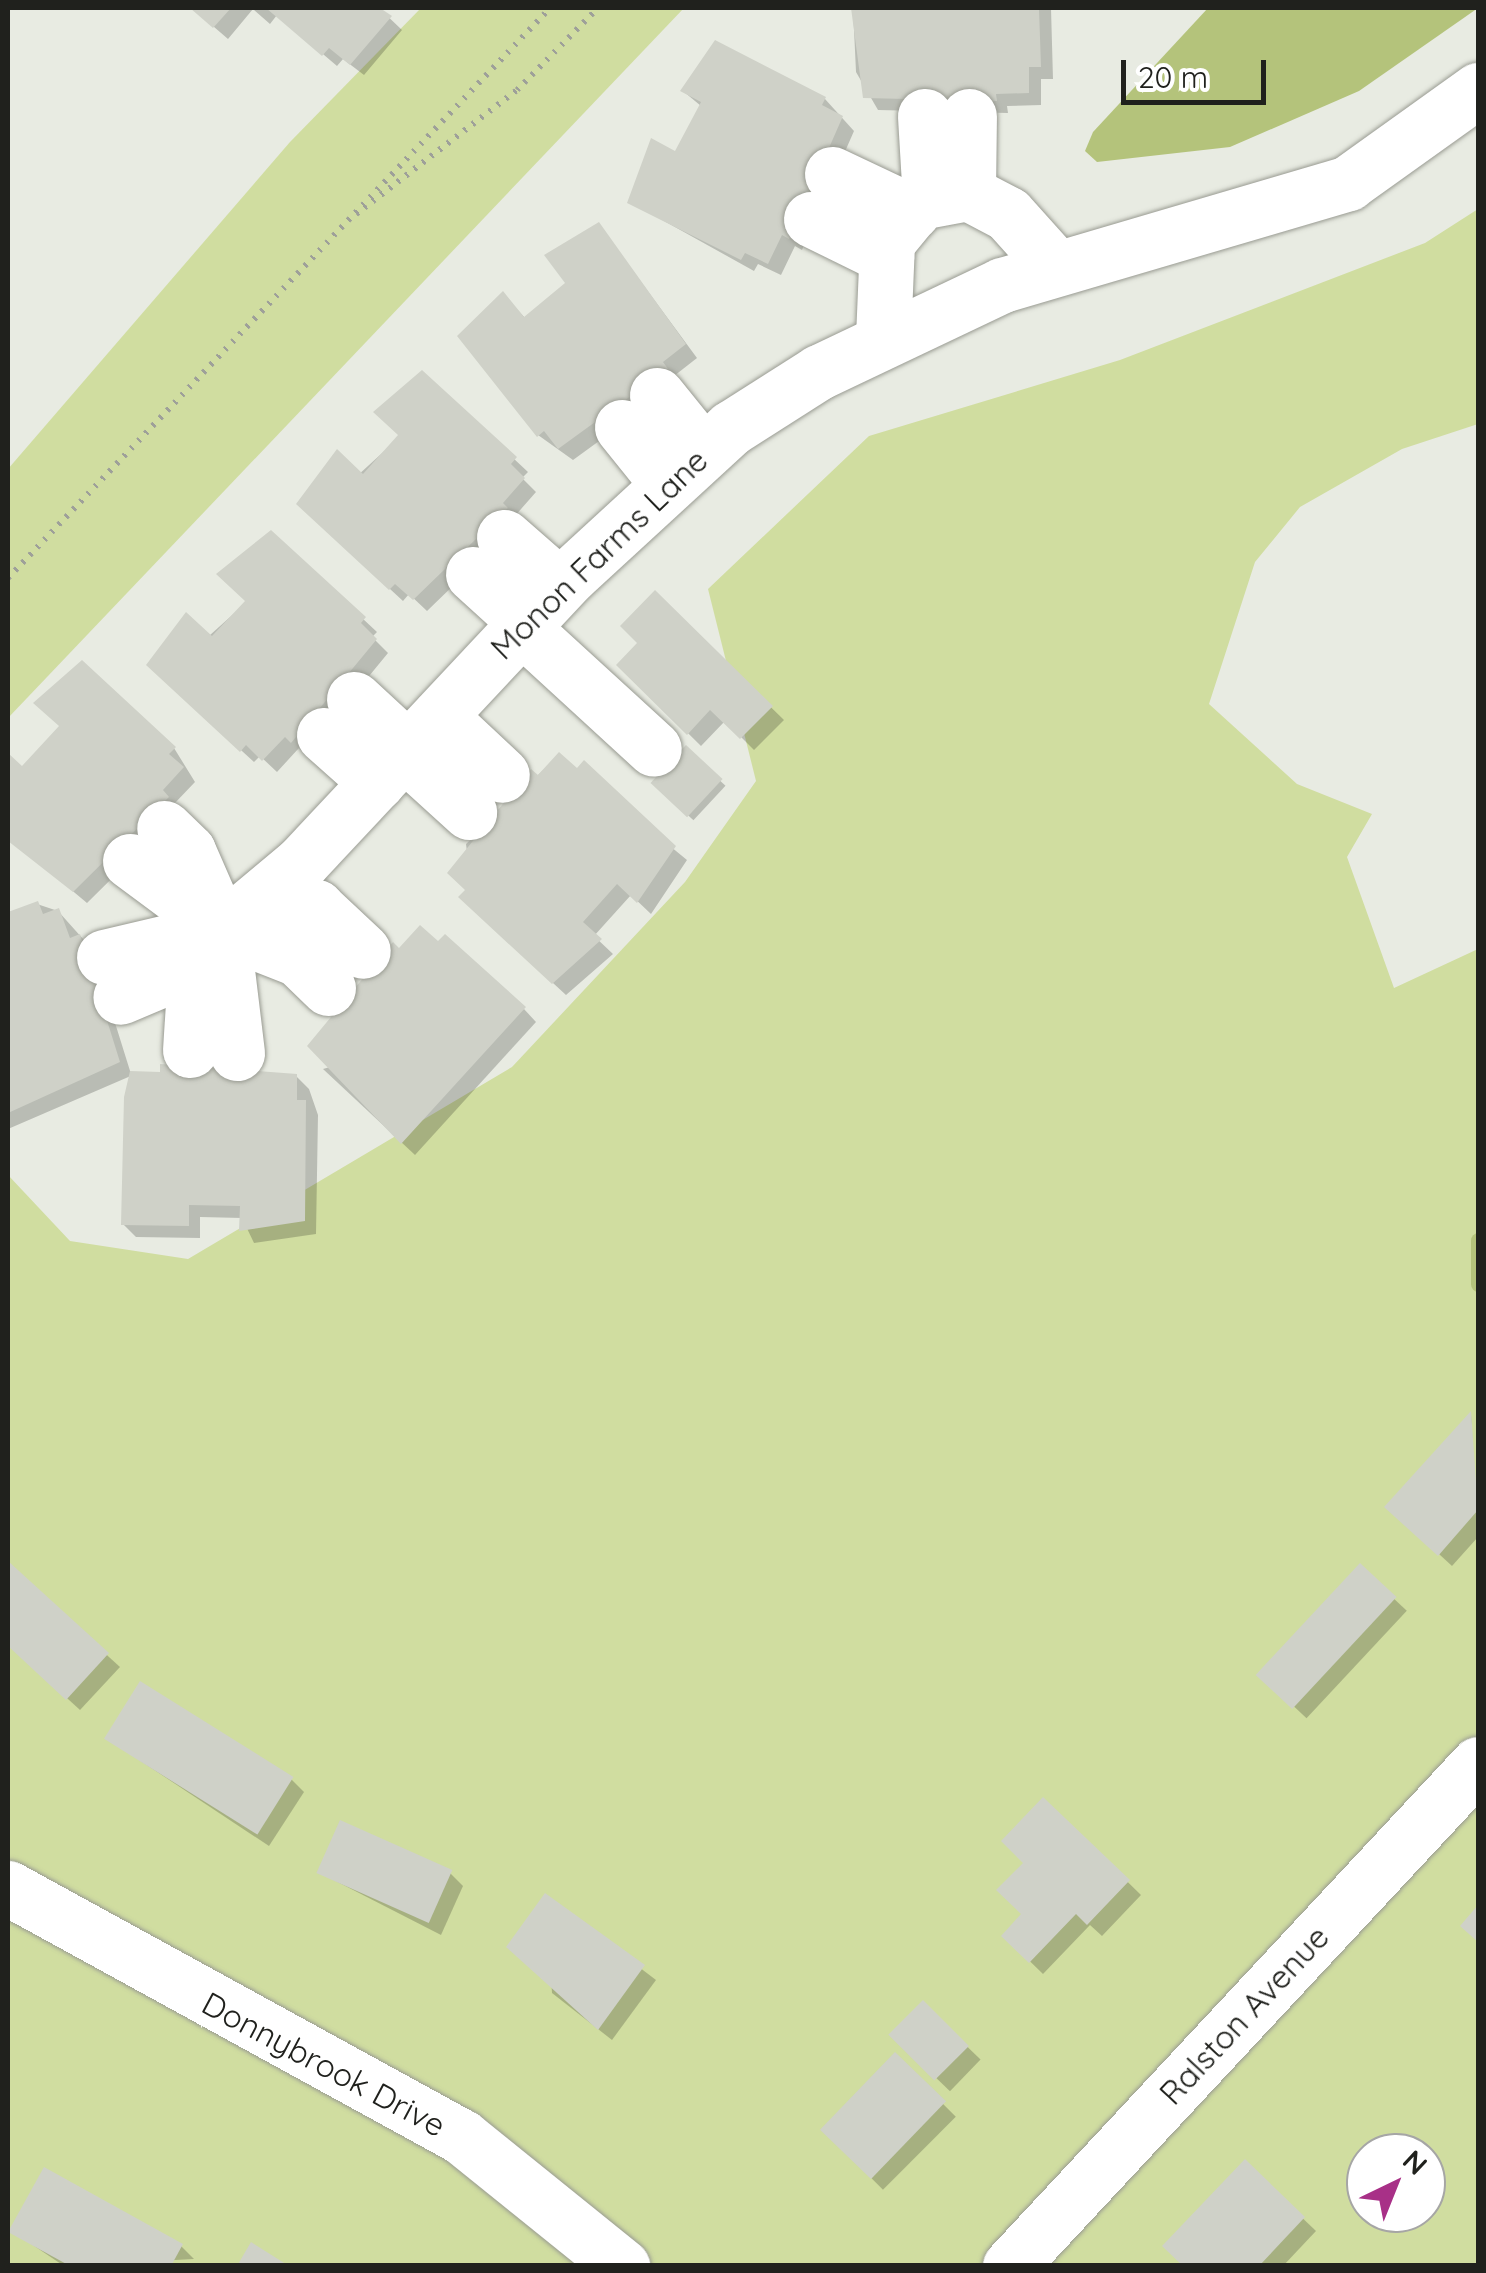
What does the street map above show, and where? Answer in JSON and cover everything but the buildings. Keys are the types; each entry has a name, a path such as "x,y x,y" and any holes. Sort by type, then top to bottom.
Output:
{"street":[{"name":"Monon Farms Lane","path":"222,928 302,862 536,612 685,467 883,338 1054,265 1301,204 1394,156 1478,90"},
{"path":"883,338 924,215 947,116"},
{"path":"821,197 924,215 1008,214 1054,265"},
{"path":"639,411 685,467"},
{"path":"488,555 654,749"},
{"path":"339,717 485,793"},
{"path":"147,844 188,850 222,928 193,1004 214,1051"},
{"path":"112,977 222,928 316,907 346,969"},
{"name":"Ralston Avenue","path":"1010,2266 1478,1764"},
{"name":"Donnybrook Drive","path":"8,1888 462,2137 622,2266"}],"path":[{"path":"8,578 550,8"},
{"path":"335,230 518,90 598,8"}],"shaded area":[{"path":"421,8 684,8 8,718 8,469 290,142"},
{"path":"1208,8 1478,8 1359,91 1230,147 1097,162 1085,151 1093,132"},
{"path":"1478,209 1478,424 1402,449 1300,507 1255,562 1209,704 1297,784 1372,814 1347,857 1394,988 1478,949 1478,2265 8,2265 8,1175 70,1241 188,1259 512,1067 685,882 756,781 708,589 869,436 1120,360 1425,243"}],"waterway":[{"path":"1478,1240 1478,1284"}]}
